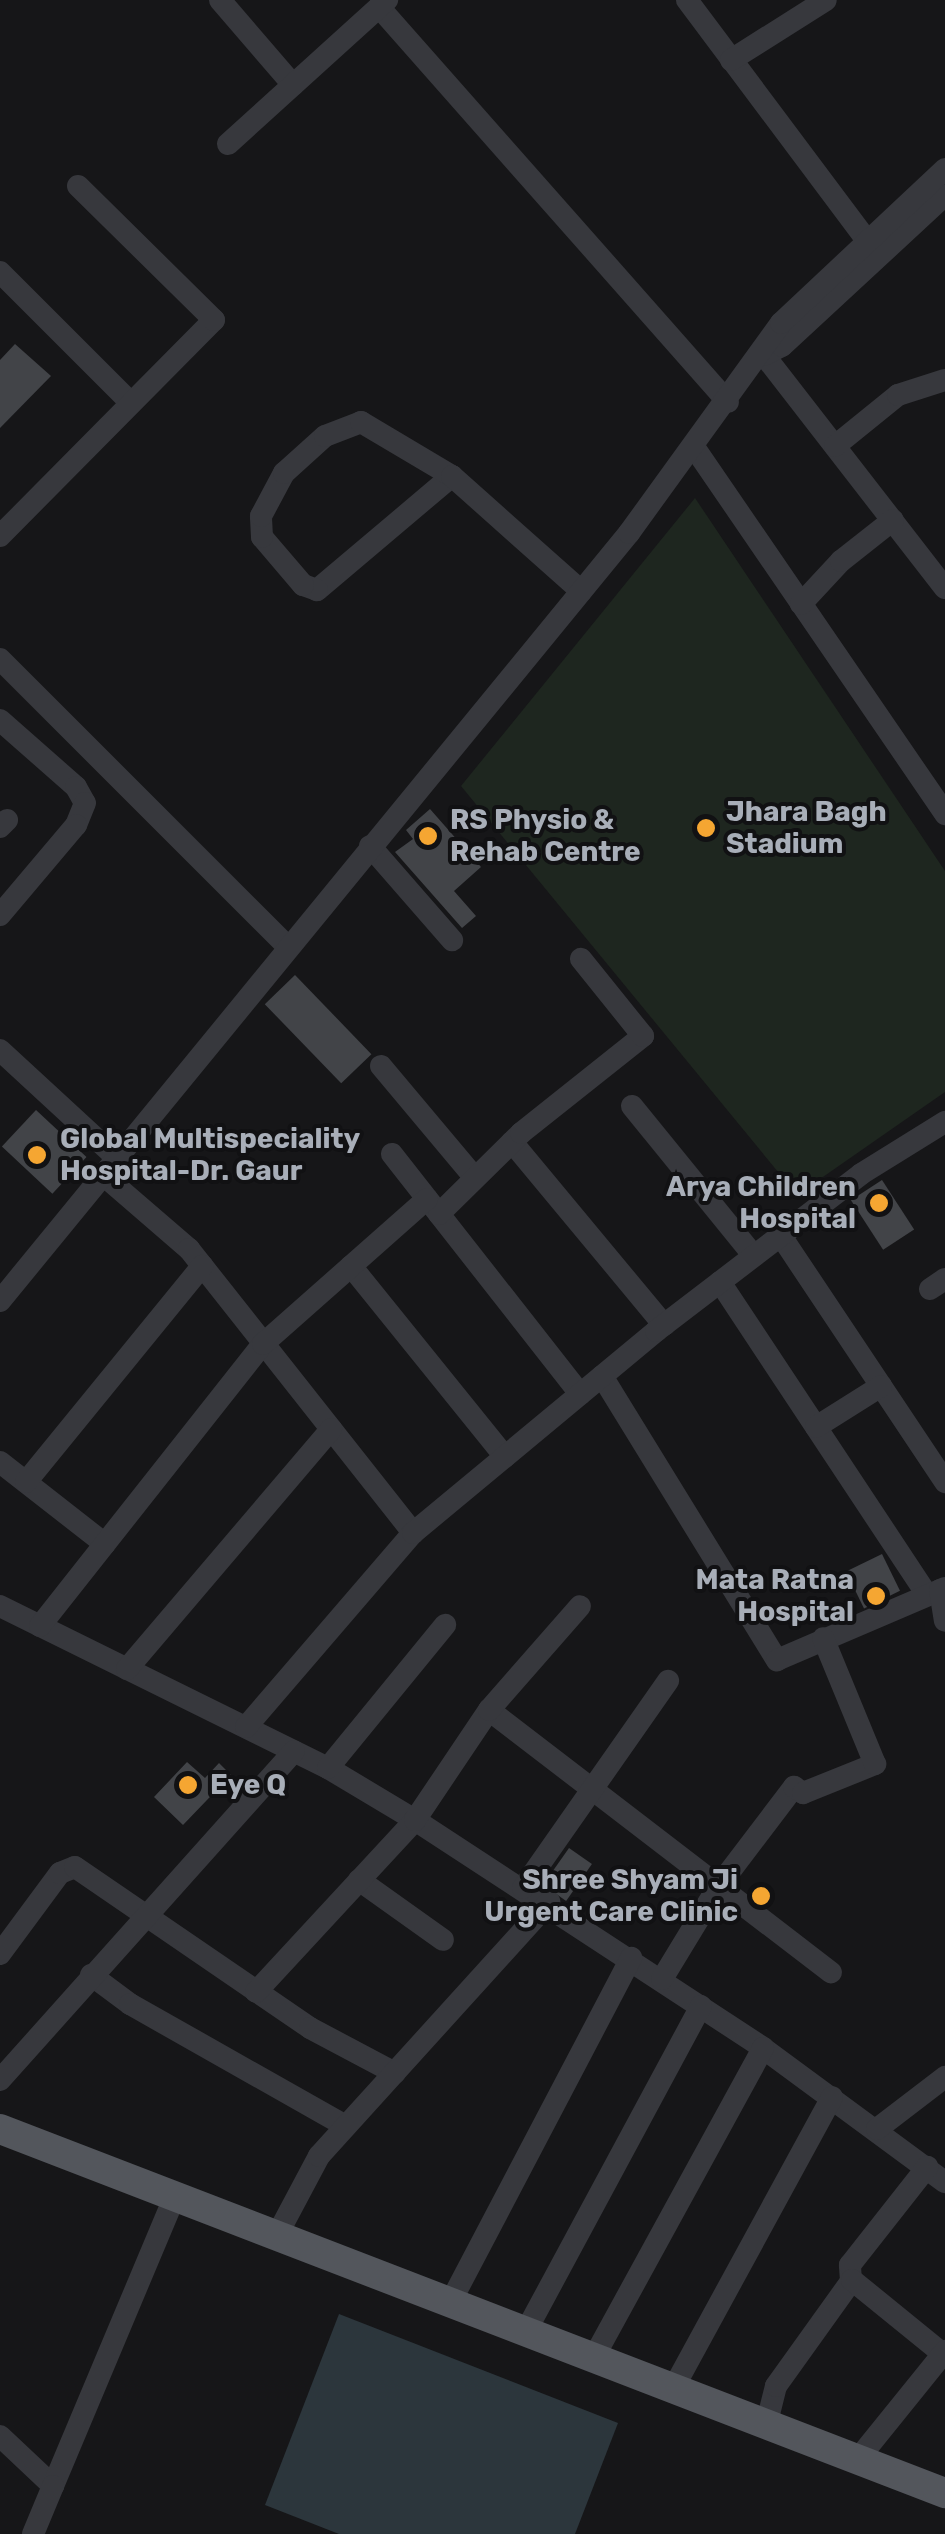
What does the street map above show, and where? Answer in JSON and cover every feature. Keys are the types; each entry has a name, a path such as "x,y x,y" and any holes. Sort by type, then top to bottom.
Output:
{"main road":[{"path":"0,2129 945,2493"}],"street":[{"path":"220,0 293,85"},
{"path":"686,0 867,241"},
{"path":"732,60 826,0"},
{"path":"228,144 383,4 728,402"},
{"path":"0,1301 287,946 582,591 764,355 781,323 945,168"},
{"path":"0,536 214,320 78,186"},
{"path":"764,355 774,354 945,195"},
{"path":"0,272 131,403"},
{"path":"764,355 945,588"},
{"path":"834,446 898,395 945,380"},
{"path":"452,476 317,590 303,585 262,537 261,516 284,473 326,436 361,422 452,476 582,591"},
{"path":"694,448 945,814"},
{"path":"801,604 841,561 892,520"},
{"path":"0,659 287,946"},
{"path":"0,720 76,786 85,803 76,825 0,915"},
{"path":"370,846 452,940"},
{"path":"40,1626 263,1344 352,1266 476,1178 512,1142 643,1036 582,958"},
{"path":"0,1050 202,1266 413,1533"},
{"path":"381,1066 476,1178"},
{"path":"632,1106 754,1256"},
{"path":"246,1727 413,1533 664,1325 781,1236 945,1122"},
{"path":"512,1142 664,1325"},
{"path":"392,1154 580,1394"},
{"path":"781,1236 945,1482"},
{"path":"26,1482 202,1266"},
{"path":"352,1266 504,1457"},
{"path":"720,1282 816,1427 938,1591 945,1621"},
{"path":"602,1376 777,1660 938,1591"},
{"path":"816,1427 881,1386"},
{"path":"126,1668 331,1429"},
{"path":"0,1462 105,1544"},
{"path":"0,1606 328,1768 415,1820 549,1902 763,2048 936,2175 850,2265 851,2281 776,2386 767,2422"},
{"path":"256,1992 415,1820 489,1710 580,1606"},
{"path":"328,1768 445,1625"},
{"path":"662,1979 718,1887 794,1787 804,1794 875,1764 824,1638"},
{"path":"523,1888 668,1681"},
{"path":"489,1710 596,1786 718,1887 831,1972"},
{"path":"0,2080 294,1751"},
{"path":"0,1954 60,1873 74,1867 256,1992 394,2073"},
{"path":"359,1880 443,1940"},
{"path":"276,2237 319,2156 549,1902"},
{"path":"450,2303 631,1958"},
{"path":"92,1975 130,2004 346,2126"},
{"path":"526,2331 701,2006"},
{"path":"594,2357 763,2048"},
{"path":"877,2129 945,2077"},
{"path":"674,2387 832,2097"},
{"path":"33,2534 174,2198"},
{"path":"851,2281 944,2352 858,2459"},
{"path":"0,2436 54,2486"}],"shaded area":[{"name":"Jhara Bagh Stadium","path":"695,498 945,871 945,1092 797,1195 461,786"},
{"path":"339,2314 618,2423 575,2534 339,2534 265,2505"}],"building":[{"path":"15,344 51,376 0,428 0,360"},
{"path":"430,809 481,867 454,891 476,916 462,928 395,852 413,839 406,830"},
{"path":"295,975 371,1054 341,1083 265,1004"},
{"path":"36,1110 86,1157 52,1194 2,1147"},
{"path":"882,1180 914,1229 883,1250 851,1200"},
{"path":"882,1554 900,1591 864,1608 846,1572"},
{"path":"187,1762 205,1778 219,1763 231,1775 183,1825 154,1797"},
{"path":"569,1848 592,1864 566,1901 543,1885"}],"place":[{"name":"Jhara Bagh Stadium","path":"706,828"},
{"name":"RS Physio & Rehab Centre","path":"428,836"},
{"name":"Global Multispeciality Hospital-Dr. Gaur","path":"37,1155"},
{"name":"Arya Children Hospital","path":"879,1203"},
{"name":"Mata Ratna Hospital","path":"876,1596"},
{"name":"Eye Q","path":"188,1785"},
{"name":"Shree Shyam Ji Urgent Care Clinic","path":"761,1896"}]}
